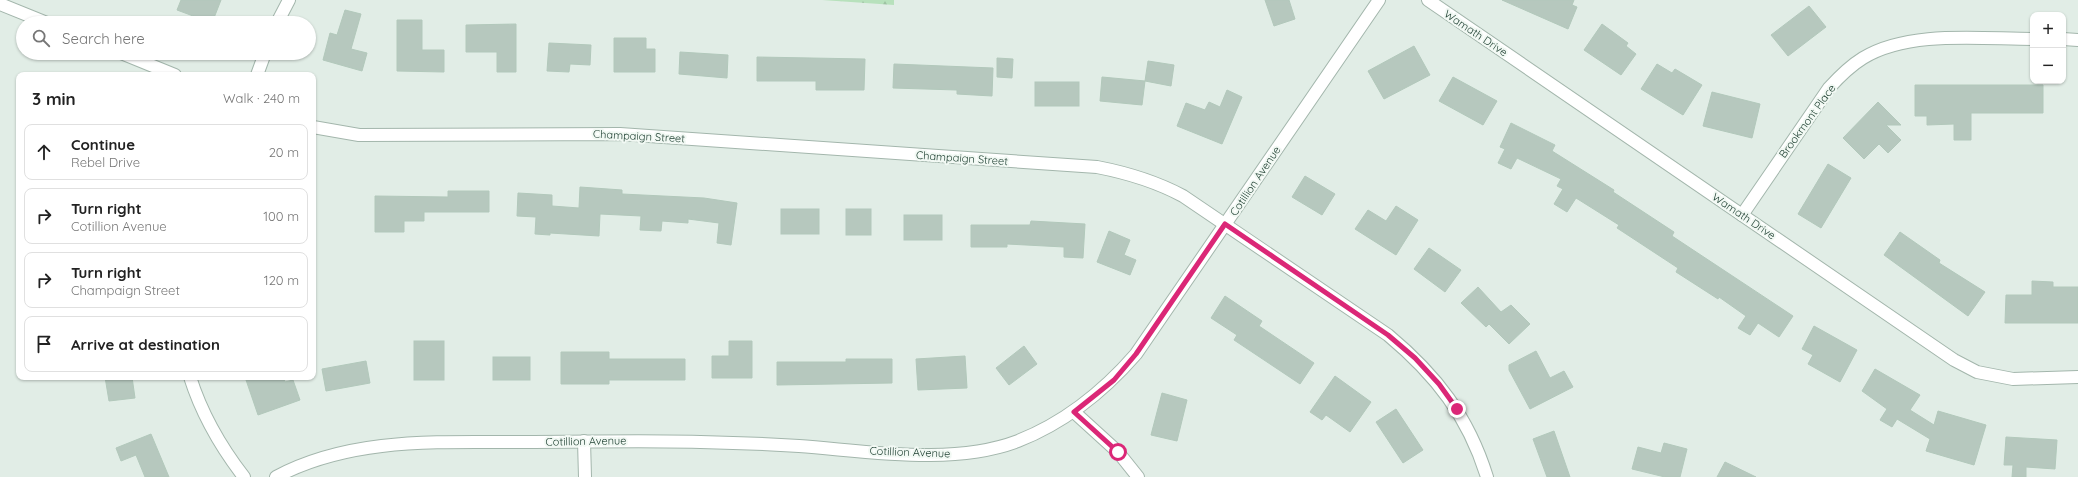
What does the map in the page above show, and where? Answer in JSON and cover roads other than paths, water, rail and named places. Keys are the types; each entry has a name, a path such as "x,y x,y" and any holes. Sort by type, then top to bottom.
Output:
{"street":[{"path":"281,16 289,0"},
{"name":"Cotillion Avenue","path":"276,477 304,464 364,448 398,444 584,441 728,442 886,453 951,454 984,450 1017,441 1049,427 1074,412 1114,380 1136,354 1379,0"},
{"name":"Wamath Drive","path":"1428,0 1954,360 1977,372 2012,379 2078,377"},
{"path":"0,4 30,16"},
{"name":"Brookmont Place","path":"1742,214 1829,88 1845,72 1863,58 1881,49 1904,42 1928,39 2030,39"},
{"path":"2066,39 2078,40"},
{"path":"138,60 168,72"},
{"path":"258,72 263,60"},
{"name":"Champaign Street","path":"316,128 359,135 620,134 1097,167 1129,173 1169,188 1225,224 1388,335 1415,358 1439,384 1457,409 1474,438 1487,477"},
{"path":"191,380 210,426 227,455 244,477"},
{"path":"1074,412 1118,452 1138,477"},
{"path":"584,441 584,477"}]}
